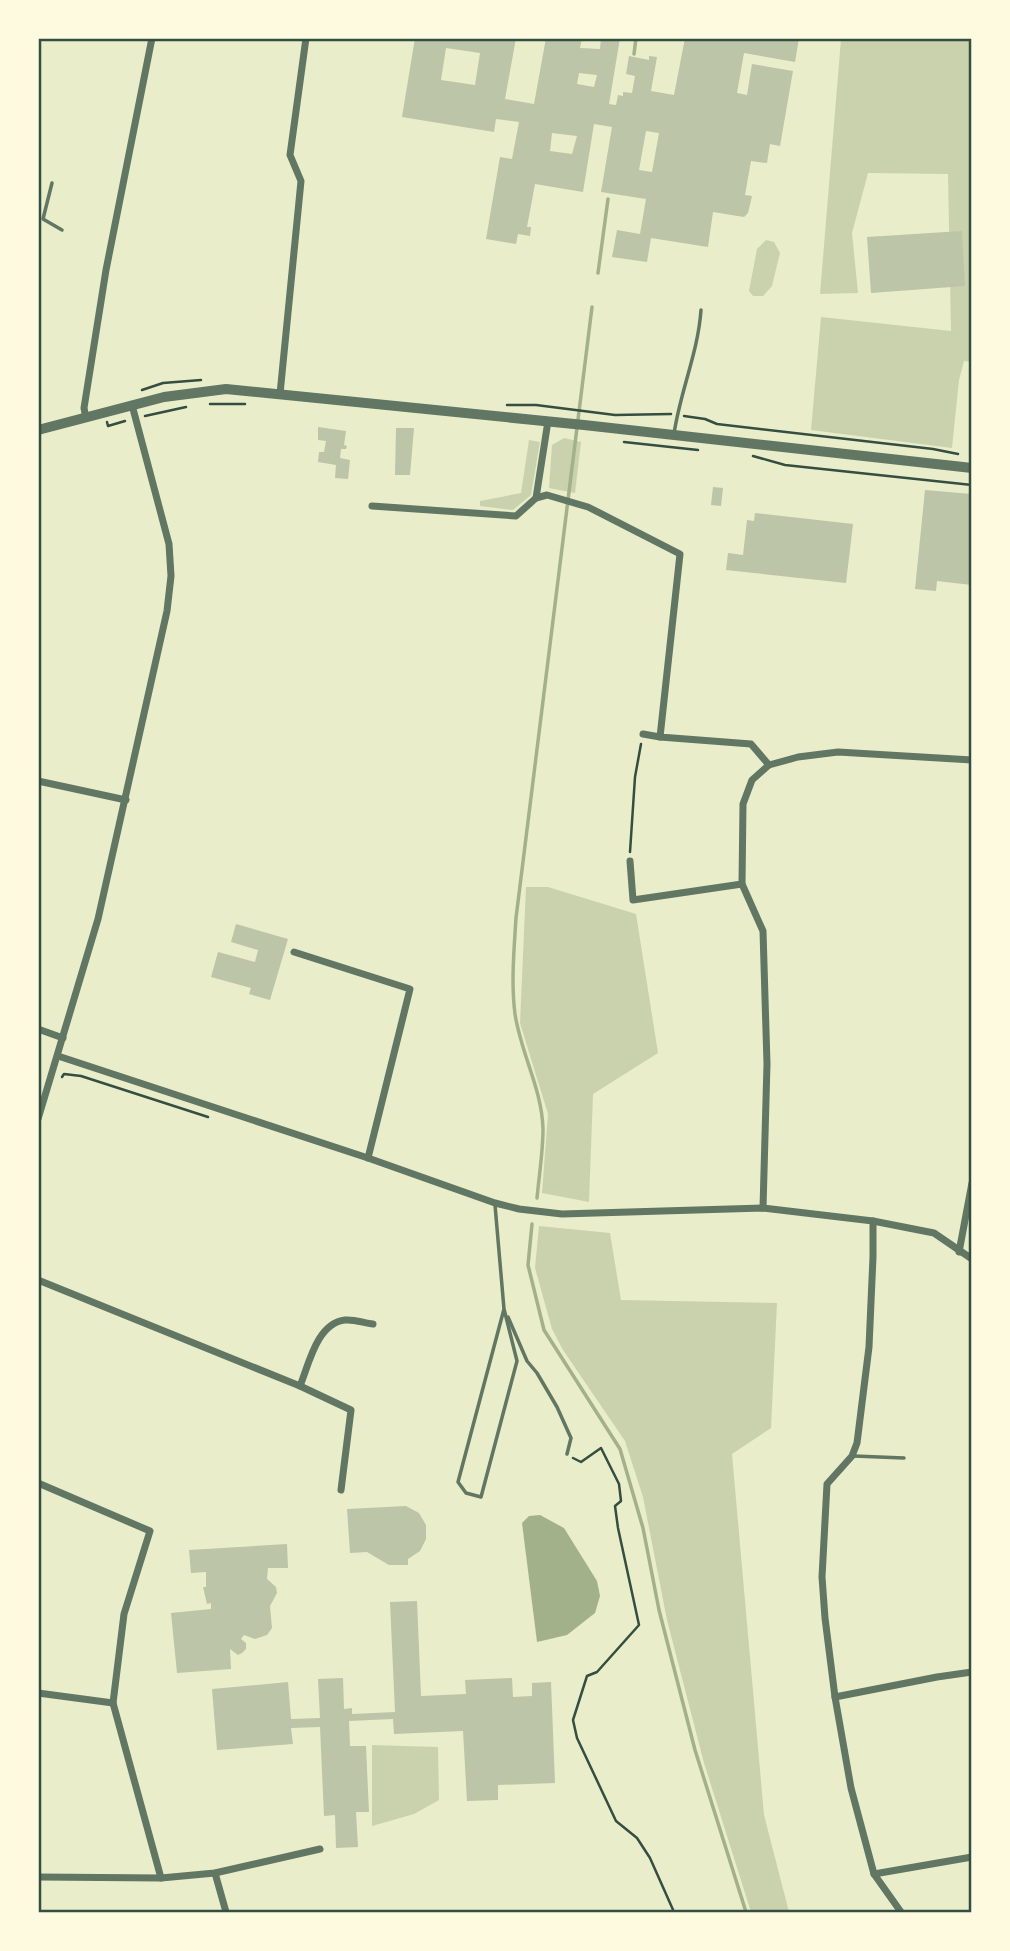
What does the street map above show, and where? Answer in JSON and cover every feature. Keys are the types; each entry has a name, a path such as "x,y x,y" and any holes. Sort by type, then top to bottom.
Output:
{"street":[{"path":"86,418 85,408 106,270 152,38"},
{"path":"280,394 300,181 290,155 306,38"},
{"path":"38,430 180,394 226,389 971,468"},
{"path":"38,1119 98,919 167,611 171,576 169,544 132,405"},
{"path":"536,498 552,422"},
{"path":"372,506 516,516 536,498 547,495 581,505 625,524 680,554 660,737"},
{"path":"643,734 751,744 769,765"},
{"path":"763,1208 767,1064 763,931 742,884 743,804 752,780 769,765 798,757 838,752 971,760"},
{"path":"38,781 126,800"},
{"path":"630,862 633,900 742,884"},
{"path":"294,953 410,989 368,1158"},
{"path":"38,1029 63,1038"},
{"path":"58,1056 519,1209 551,1213 763,1208 873,1221 934,1233 971,1259"},
{"path":"959,1252 971,1183"},
{"path":"873,1221 869,1347 857,1443 852,1456 827,1484 822,1577 835,1697 851,1788 874,1874 901,1913"},
{"path":"38,1280 300,1386 351,1410 341,1490"},
{"path":"300,1386 321,1335 332,1324 346,1320 373,1324"},
{"path":"38,1483 150,1531 124,1614 113,1703 161,1878"},
{"path":"835,1697 971,1672"},
{"path":"38,1693 113,1703"},
{"path":"38,1877 161,1878 215,1873 320,1849"},
{"path":"874,1874 971,1857"},
{"path":"215,1873 226,1913"}],"lane":[{"path":"52,183 43,219 62,230"},
{"path":"673,435 676,414 694,355 701,310"},
{"path":"495,1203 504,1309 517,1361 481,1497 466,1493 458,1482 504,1309"},
{"path":"504,1309 527,1361 557,1406 570,1438 568,1454"},
{"path":"852,1456 904,1458"}],"path":[{"path":"203,404 249,404"},
{"path":"536,405 614,415 676,414 717,424 958,454"},
{"path":"108,426 188,406"},
{"path":"750,455 785,465 971,485"},
{"path":"630,862 635,777 643,734"},
{"path":"568,1454 581,1462 601,1448 619,1484 621,1501 615,1506 618,1528 639,1625 597,1672 587,1676 576,1706 574,1728 616,1821 637,1838 650,1858 674,1913"}],"shaded area":[{"path":"841,39 971,39 972,362 964,361 959,380 952,448 811,430 821,317 951,331 948,174 868,173 852,233 858,293 820,294"},
{"path":"766,240 774,242 780,253 772,286 763,296 753,296 749,291 757,249"},
{"path":"564,438 581,442 575,493 549,488 552,445"},
{"path":"529,440 540,442 531,495 513,510 480,506 480,501 521,493"},
{"path":"526,887 548,887 636,914 658,1053 593,1094 589,1202 542,1193 548,1114 520,1023"},
{"path":"539,1226 610,1233 621,1300 777,1303 771,1428 732,1454 764,1815 789,1912 751,1912 704,1763 667,1620 643,1497 625,1441 563,1350 552,1329 535,1268"},
{"path":"540,1515 564,1528 597,1581 600,1596 595,1613 567,1635 537,1642 522,1523 529,1516"},
{"path":"372,1745 438,1747 439,1800 414,1814 372,1826"}],"building":[{"path":"415,38 516,38 505,99 534,104 546,38 582,38 580,48 600,49 601,38 620,38 609,104 616,105 618,95 623,96 623,92 632,93 635,76 626,74 629,56 649,60 649,56 657,57 651,91 674,95 685,38 799,38 795,62 744,53 737,93 747,95 752,64 793,71 780,146 770,144 767,163 751,161 745,195 752,196 748,213 744,217 713,212 708,247 651,238 647,262 612,257 617,230 640,234 646,199 601,192 612,127 594,124 583,192 535,184 527,227 531,227 530,236 518,234 516,244 486,239 500,157 512,159 519,122 496,119 494,132 402,117","holes":["446,48 480,53 475,85 441,80","579,73 597,75 594,87 577,84","646,131 659,133 652,172 639,170","552,133 577,136 572,154 550,151"]},
{"path":"962,231 965,286 871,293 867,237"},
{"path":"318,427 346,431 344,445 347,446 346,449 341,449 340,458 350,460 348,479 335,478 336,465 318,462 319,452 324,452 326,441 318,440"},
{"path":"396,428 414,428 410,475 395,475"},
{"path":"713,487 723,488 721,506 711,505"},
{"path":"925,490 972,494 972,585 937,581 936,591 915,589"},
{"path":"755,513 853,524 846,583 726,570 728,553 743,555 747,520 754,521"},
{"path":"236,924 288,939 270,1000 249,994 251,988 211,977 218,952 255,962 258,950 231,942"},
{"path":"406,1506 419,1513 426,1525 426,1539 420,1551 408,1559 408,1565 389,1565 367,1552 350,1553 347,1509"},
{"path":"287,1544 288,1568 268,1568 267,1579 276,1587 277,1593 270,1606 272,1628 267,1635 255,1639 244,1635 241,1639 246,1643 246,1649 242,1653 238,1655 230,1649 231,1669 177,1673 171,1613 211,1609 203,1587 206,1587 206,1572 191,1573 189,1550"},
{"path":"417,1601 421,1696 466,1694 465,1680 512,1678 513,1697 532,1696 532,1683 551,1682 555,1783 498,1785 498,1800 467,1801 463,1731 394,1734 393,1719 349,1721 350,1746 366,1746 369,1812 356,1812 358,1847 336,1848 335,1815 324,1816 320,1727 291,1728 293,1744 217,1750 212,1689 288,1682 291,1719 320,1718 318,1679 343,1678 344,1709 352,1708 352,1714 395,1712 390,1602"}],"waterway":[{"path":"634,54 636,38"},
{"path":"598,273 608,199"},
{"path":"537,1198 542,1114 515,1014 514,942 592,307"},
{"path":"532,1224 528,1265 544,1330 620,1449 643,1528 659,1610 695,1750 746,1912"}]}
